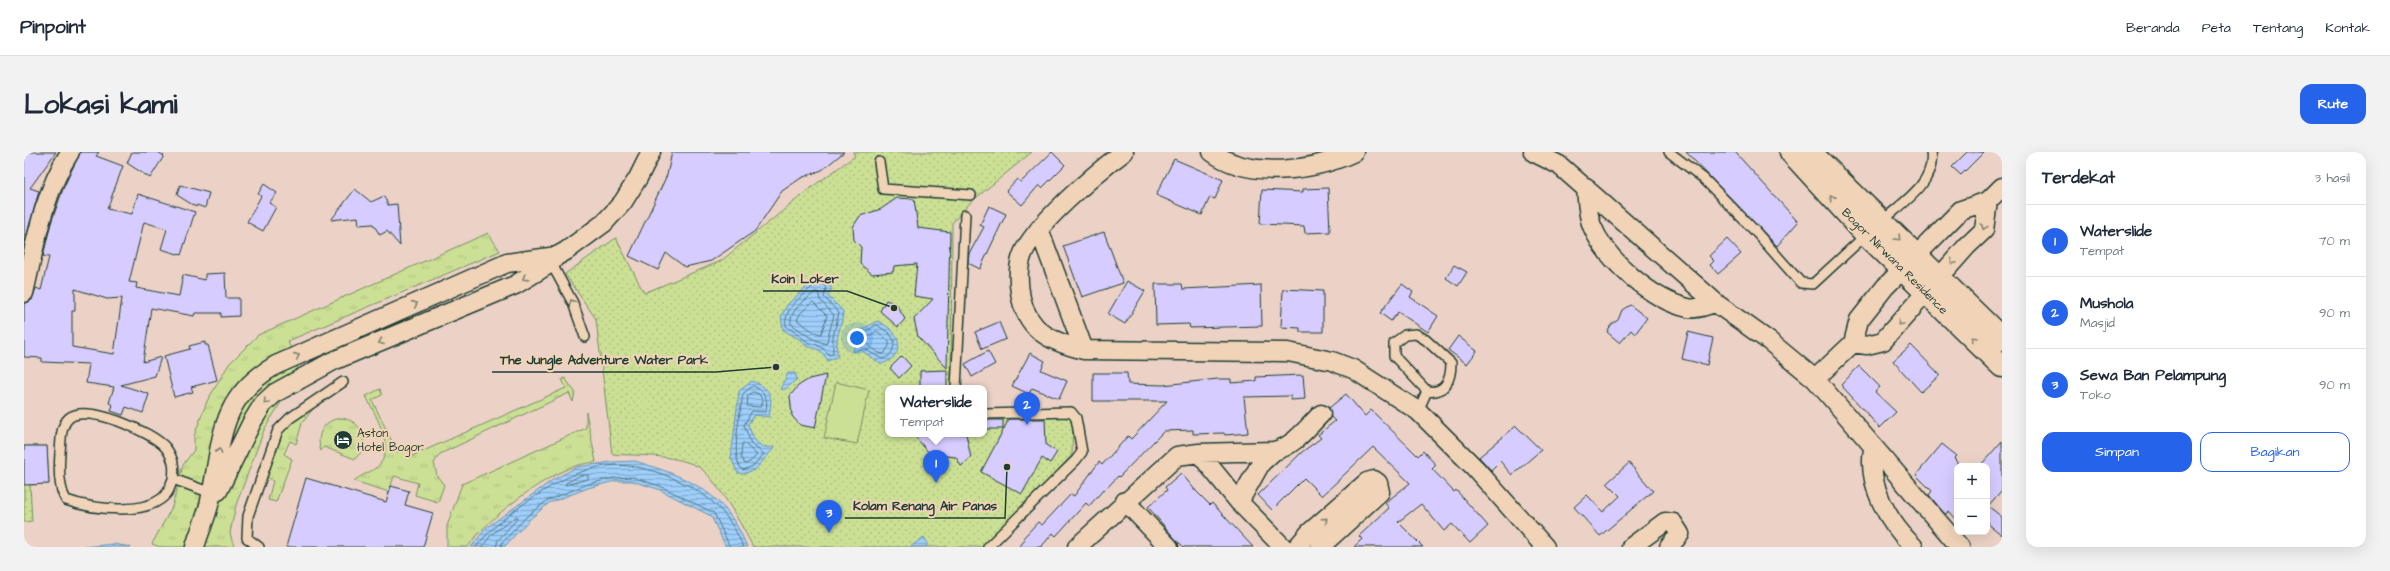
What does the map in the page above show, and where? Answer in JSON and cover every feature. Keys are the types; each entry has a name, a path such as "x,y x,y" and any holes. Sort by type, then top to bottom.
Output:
{"street":[{"path":"24,293 47,198 55,177 70,152"},
{"path":"196,541 213,497 252,422 263,404 275,393 333,361 515,285 552,258 574,246 604,224 623,202 638,178 651,152"},
{"path":"1124,152 1103,168 1039,229 1023,254 1018,269 1019,286 1026,314 1037,330 1061,344 1084,350 1266,351 1303,355 1332,361 1353,369 1418,411 1475,468 1545,547"},
{"path":"1212,152 1226,160 1244,166 1278,170 1304,169 1341,158 1354,152"},
{"path":"1532,152 1559,165 1586,187 1715,303 1769,341 1815,379 1960,547"},
{"name":"Bogor Nirwana Residence","path":"1791,152 1874,228 1932,286 2002,366"},
{"name":"Bogor Nirwana Residence","path":"1810,152 1874,228"},
{"path":"1586,187 1592,225 1602,243 1624,269 1655,293 1682,306 1694,308 1715,303"},
{"path":"1815,379 1853,343 1859,320 1885,287 1961,210 1988,201 2002,187"},
{"path":"1853,343 1867,345 1883,341 1967,246 1984,230 1988,201"},
{"path":"1039,229 1084,350"},
{"path":"213,497 224,429 231,410 240,394 263,373 507,263 552,258"},
{"name":"Bogor Nirwana Residence","path":"1932,286 2002,339"},
{"path":"1077,547 1125,501 1177,456 1198,453 1274,451 1286,448 1293,443 1321,414"},
{"path":"1873,448 1871,463 1874,484 1887,513 1903,537 1914,547"},
{"path":"1239,502 1262,463 1274,451"},
{"path":"1198,453 1239,502 1283,547"},
{"path":"1297,547 1309,533 1367,482 1374,480 1378,484 1380,492 1320,547"},
{"path":"1125,501 1169,547"},
{"path":"1631,547 1662,524 1670,522 1673,523 1680,534 1669,547"}],"lane":[{"path":"1669,152 1703,178 1755,231 1801,283 1813,284 1926,181 1931,169 1931,152"},
{"path":"879,162 883,189 971,195"},
{"path":"956,385 965,215"},
{"path":"552,258 573,303 585,338"},
{"path":"1416,334 1450,361 1450,379 1445,387 1436,392 1427,391 1394,356 1394,343 1398,338 1416,334"},
{"path":"259,547 247,538 248,516 278,430 290,418 343,382"},
{"path":"1418,411 1427,391"},
{"path":"987,414 1071,412 1076,418 1082,452 1071,466 988,547"},
{"path":"81,414 104,416 153,436 165,446 171,456 175,467 173,479 169,492 165,496 141,508 123,510 66,500 61,487 60,459 62,430 67,419 73,415 81,414"},
{"path":"173,479 213,497"}],"green space":[{"path":"853,152 1032,152 971,202 952,223 951,385 885,385 885,437 987,437 987,416 1073,417 1072,455 1017,514 982,547 753,547 720,490 704,471 697,466 666,457 612,454 596,319 565,274 616,238 644,293 721,261 812,187 855,156"},
{"path":"488,233 500,251 288,341 305,388 283,399 264,430 236,505 230,533 234,547 160,547 152,544 172,507 183,465 194,450 194,436 207,401 229,364 258,335"},
{"path":"565,378 575,392 573,402 569,393 440,454 434,463 437,476 444,485 438,502 415,495 418,483 394,476 389,492 354,481 377,467 384,457 385,448 382,430 366,396 380,389 382,395 372,400 397,452 405,448 412,456 566,388 562,379"},
{"path":"836,382 869,390 857,444 824,438"},
{"path":"316,405 302,423 296,444 290,441 284,454 292,459 276,502 268,500 273,481 266,477 285,424"},
{"path":"586,412 596,462 577,465 547,479 501,512 476,536 468,547 447,547 447,526 462,484 586,428"},
{"path":"342,418 357,425 364,438 363,450 355,459 324,447 321,451 319,445 322,429 330,421"},
{"path":"24,446 47,446 49,484 30,485 32,521 24,522"}],"water":[{"path":"818,276 825,280 832,289 827,295 843,311 842,322 837,339 838,356 828,361 820,351 807,347 801,340 783,330 781,316 788,304"},
{"path":"878,321 892,330 896,335 898,342 897,351 893,358 881,364 861,350 853,352 857,330 863,329"},
{"path":"788,373 795,373 797,379 786,389 780,389"},
{"path":"752,381 767,390 770,394 771,404 769,417 754,415 748,424 754,438 760,445 764,447 775,447 755,470 742,474 737,472 731,458 739,391"},
{"path":"635,461 672,473 703,489 728,513 738,528 747,547 726,547 711,516 658,489 632,481 615,481 588,488 549,503 530,519 504,547 471,547 486,528 554,479 577,467 611,462"},
{"path":"924,537 928,543 926,547 910,547"},
{"path":"113,544 131,547 84,547"}],"building":[{"path":"24,152 56,152 30,188 39,191 24,245"},
{"path":"80,152 99,152 96,156 123,166 107,209 132,214 138,194 195,212 181,255 161,249 167,229 144,222 129,282 137,283 136,288 179,296 183,275 205,280 205,274 225,273 226,298 239,298 239,316 221,317 221,313 195,313 194,316 151,308 143,362 161,357 155,376 121,385 149,394 143,413 126,407 123,415 111,411 113,405 109,403 114,387 86,383 89,364 42,362 42,358 24,357 24,303 32,300 36,288 41,290 49,257 43,256 51,223 63,189","holes":["75,289 107,299 122,298 114,354 72,347 72,311 75,311"]},
{"path":"132,152 158,152 164,156 150,178 127,163"},
{"path":"672,152 844,152 822,170 801,178 782,191 755,231 711,261 685,267 666,253 658,270 629,256 667,175"},
{"path":"1052,152 1065,165 1042,188 1039,185 1022,205 1006,191 1017,179 1021,182"},
{"path":"1686,152 1735,152 1798,222 1777,246"},
{"path":"1967,152 1984,152 1961,175 1952,167"},
{"path":"1174,159 1223,180 1215,199 1210,197 1202,215 1156,195"},
{"path":"264,184 277,193 269,203 276,207 263,231 247,222 261,196 258,194"},
{"path":"180,185 209,193 205,208 197,205 196,207 177,195"},
{"path":"1328,188 1330,232 1305,233 1304,226 1260,224 1262,190 1303,192 1303,189"},
{"path":"355,189 371,202 384,196 388,205 397,204 400,246 387,231 380,235 373,224 359,225 358,217 331,220"},
{"path":"897,198 914,199 918,228 950,232 947,368 918,337 914,319 933,299 914,296 917,264 894,266 893,272 872,274 860,264 861,247 854,240 853,227 860,216 881,209"},
{"path":"989,206 1006,214 980,269 968,263 969,254 984,227 980,225"},
{"path":"1104,232 1123,283 1082,297 1063,246"},
{"path":"1727,239 1741,254 1718,274 1710,265 1714,261 1709,256"},
{"path":"1454,265 1467,272 1458,286 1446,278"},
{"path":"1127,281 1145,291 1125,324 1108,314"},
{"path":"1155,284 1182,284 1183,289 1261,285 1262,326 1190,328 1189,324 1156,325"},
{"path":"1402,284 1413,292 1410,297 1438,316 1428,332 1398,312 1391,321 1380,313"},
{"path":"1283,289 1323,291 1323,332 1300,332 1300,328 1281,327"},
{"path":"886,300 896,304 905,319 898,327 880,311"},
{"path":"1630,305 1647,318 1635,334 1631,330 1620,343 1607,332 1611,325 1618,320 1622,310"},
{"path":"999,322 1006,339 982,349 975,332"},
{"path":"1688,332 1713,338 1707,365 1682,359"},
{"path":"1458,336 1477,351 1467,364 1448,350"},
{"path":"205,342 205,345 208,345 217,380 191,387 193,392 174,397 164,356 190,349 189,346"},
{"path":"1911,345 1940,375 1921,392 1893,361"},
{"path":"988,351 995,364 972,377 965,364"},
{"path":"1030,353 1045,361 1041,370 1067,381 1059,399 1032,388 1029,394 1012,386"},
{"path":"902,356 911,366 899,378 890,368"},
{"path":"1859,366 1880,387 1875,392 1896,412 1880,428 1841,385"},
{"path":"947,370 947,385 920,385 920,371"},
{"path":"1093,373 1127,373 1128,384 1163,385 1218,379 1231,379 1231,383 1256,381 1256,377 1303,375 1305,399 1291,400 1291,396 1244,397 1248,433 1225,435 1224,433 1193,434 1193,430 1164,431 1119,477 1118,476 1105,490 1104,489 1089,506 1086,503 1056,536 1053,533 1041,547 1019,547 1025,540 1023,538 1038,522 1042,525 1071,494 1074,496 1099,462 1102,465 1128,436 1131,439 1167,401 1093,401"},
{"path":"826,375 815,428 800,425 792,416 790,396 798,386 809,379"},
{"path":"1346,394 1365,416 1371,410 1418,456 1423,451 1436,465 1432,469 1454,492 1456,490 1488,526 1470,543 1452,524 1444,531 1421,504 1398,522 1423,547 1354,547 1362,539 1359,536 1389,508 1385,503 1410,483 1373,447 1322,496 1304,478 1272,510 1258,495 1302,452 1321,438 1318,435 1335,421 1331,417 1329,408"},
{"path":"1009,419 1045,419 1046,445 1057,452 1050,463 1042,458 1022,494 981,472"},
{"path":"987,420 1003,420 1003,429 987,429"},
{"path":"1516,426 1541,450 1512,475 1500,461 1491,470 1479,457"},
{"path":"916,437 967,437 971,458 961,466 956,457 947,456 935,460"},
{"path":"2002,441 2002,490 1990,504 1990,463 1983,463"},
{"path":"1942,444 1957,456 1954,459 1957,463 1954,463 1954,517 1949,511 1946,514 1944,513 1929,495 1932,491 1916,475"},
{"path":"24,446 47,446 49,484 24,485"},
{"path":"1629,463 1653,491 1600,536 1574,507 1587,495 1603,512 1620,496 1607,483"},
{"path":"1181,473 1196,491 1210,505 1212,503 1253,547 1184,547 1177,541 1148,507 1167,490 1165,487"},
{"path":"306,478 386,502 391,486 409,491 405,505 433,513 423,547 286,547"},
{"path":"1990,508 2002,517 2002,535 1990,525"}],"place":[{"name":"Koin Loker","path":"894,308"},
{"name":"The Jungle Adventure Water Park","path":"776,367"},
{"name":"Mushola","path":"1027,425"},
{"name":"Aston Hotel Bogor","path":"343,440"},
{"name":"Kolam Renang Air Panas","path":"1007,467"},
{"name":"Waterslide","path":"936,483"},
{"name":"Sewa Ban Pelampung","path":"829,533"}]}
